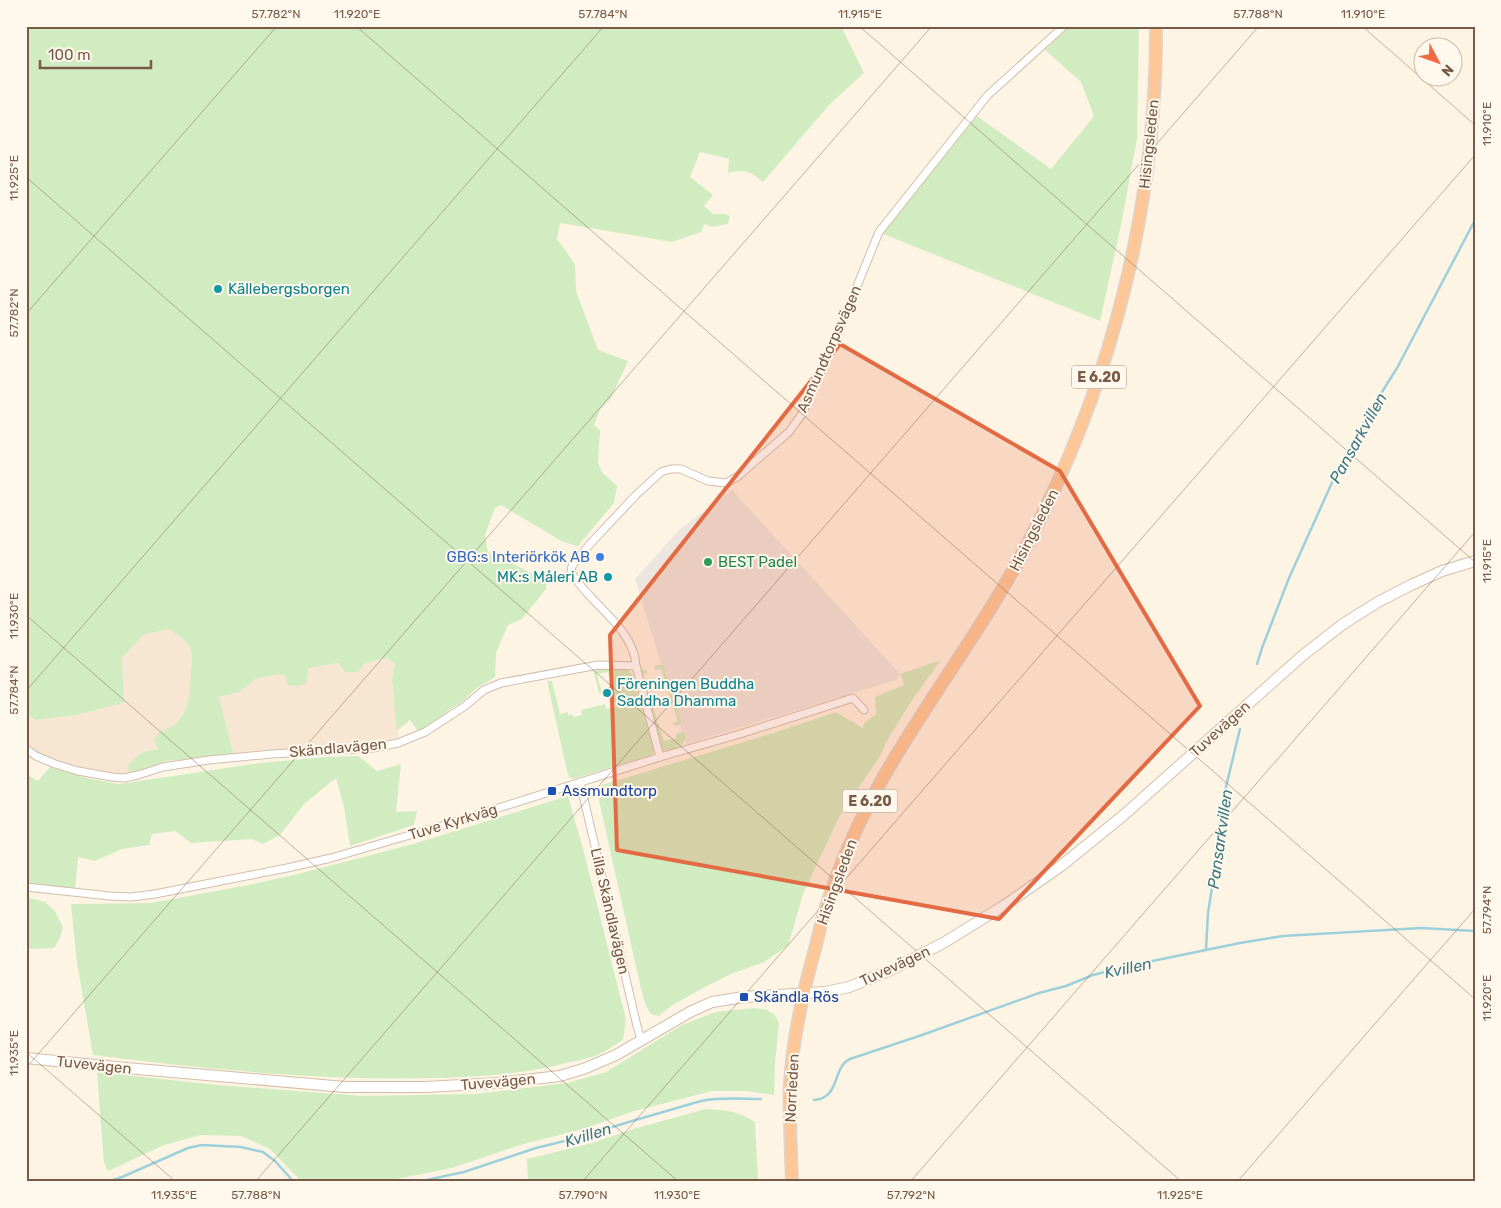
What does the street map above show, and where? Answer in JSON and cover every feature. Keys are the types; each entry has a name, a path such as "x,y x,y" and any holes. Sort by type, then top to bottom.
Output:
{"highway":[{"name":"Hisingsleden","path":"803,994 825,908 860,822 898,752 1006,584 1049,503 1085,418 1119,313 1140,215 1153,112 1156,26"},
{"name":"Norrleden","path":"792,1182 790,1082 803,994"}],"main road":[{"name":"Tuvevägen","path":"26,1058 353,1087 425,1087 498,1083 560,1076 598,1064 690,1012 712,1002 744,997 841,990 891,970 945,942 1002,907 1061,866 1103,833 1302,656 1367,608 1401,589 1434,574 1475,561"}],"street":[{"name":"Asmundtorpsvägen","path":"636,666 633,649 626,636 574,578 571,572 572,566 621,510 660,472 681,469 708,481 726,483 737,477 789,432 802,414 879,232 987,96 1064,26"},
{"name":"Skändlavägen","path":"26,749 36,756 78,771 124,778 179,764 208,760 374,748 398,743 425,732 484,690 501,683 598,665 636,666"},
{"path":"636,666 660,757"},
{"name":"Tuve Kyrkväg","path":"26,887 131,897 287,868 331,858 423,832 853,698 864,710"},
{"name":"Lilla Skändlavägen","path":"580,782 636,1026 641,1040"}],"highlighted area":[{"path":"840,344 1060,471 1200,706 999,919 617,850 610,635"}],"shaded area":[{"path":"732,490 900,674 896,680 686,744 635,579 679,530"},
{"path":"169,629 185,641 192,652 190,700 183,717 168,729 158,749 148,750 128,766 129,773 115,774 66,766 26,748 26,714 37,720 76,715 124,703 122,658 143,635"},
{"path":"387,658 395,664 392,680 399,740 353,746 234,756 219,697 240,692 255,679 279,674 285,676 308,668 339,663 364,663"}],"green space":[{"path":"26,26 841,26 864,73 830,104 763,182 747,172 728,173 729,159 700,152 690,177 713,195 704,206 713,214 730,216 728,224 712,227 704,224 701,232 672,242 560,223 557,239 575,264 576,291 598,350 628,361 611,398 600,410 594,425 600,430 598,463 602,472 617,486 614,503 578,546 563,542 501,505 495,508 485,535 488,552 547,582 546,589 522,619 508,625 496,653 495,677 474,690 463,701 436,721 418,731 410,720 397,731 392,680 395,664 387,658 364,663 358,672 345,672 339,663 308,668 306,684 297,686 288,685 285,676 279,674 255,679 240,692 219,697 234,756 166,761 147,770 129,773 128,766 137,756 144,752 158,749 154,740 159,732 169,728 182,717 188,702 192,662 191,650 184,641 169,629 143,635 122,658 124,703 76,715 36,720 26,714"},
{"path":"1070,26 1139,26 1137,139 1100,321 883,234 892,220 977,116 1051,169 1094,116 1081,82 1045,50"},
{"path":"941,660 912,700 880,756 839,817 803,894 788,946 764,962 731,974 705,987 671,1006 659,1016 651,1014 646,1006 641,989 599,800 602,785 836,712 863,728 864,723 876,714 875,697 904,685 900,674"},
{"path":"655,665 663,665 681,721 681,724 676,726 672,723 678,721 661,669 655,670"},
{"path":"597,668 627,669 632,674 654,751 652,755 572,779 567,771 547,681 552,681 560,714 568,712 568,715 572,714 573,717 582,715 581,710 605,704 606,709 616,707 608,672 597,674 602,693 599,693 594,674"},
{"path":"643,669 648,672 643,675 664,741 676,738 676,735 683,732 685,740 679,747 669,750 660,749 640,670"},
{"path":"359,756 377,771 401,764 396,812 417,811 414,825 350,846 344,807 336,778 304,804 280,835 263,844 252,839 191,843 175,831 152,834 149,845 122,849 95,861 78,857 75,889 26,885 26,774 38,781 50,767 86,778 119,784 260,763"},
{"path":"568,796 626,1019 623,1040 601,1053 593,1057 540,1069 444,1078 312,1076 180,1065 93,1055 77,963 71,904 151,903 248,885 413,844"},
{"path":"26,897 45,902 55,911 63,927 60,938 54,948 31,949 26,947"},
{"path":"754,1008 765,1009 774,1014 779,1023 774,1095 745,1091 712,1091 631,1112 583,1129 520,1145 452,1168 397,1179 311,1182 299,1179 270,1149 241,1136 201,1135 164,1145 108,1171 104,1163 97,1072 217,1085 363,1096 475,1094 567,1083 606,1072 682,1025 715,1012"},
{"path":"706,1109 732,1112 743,1115 755,1122 758,1182 528,1182 527,1159 592,1143 633,1129"}],"waterway":[{"name":"Pansarkvillen","path":"1257,664 1289,578 1339,467 1367,416 1397,368 1475,220"},
{"name":"Pansarkvillen","path":"1206,949 1208,913 1224,795 1240,729"},
{"name":"Kvillen","path":"814,1100 823,1098 828,1094 833,1088 844,1063 850,1059 1039,993 1066,986 1093,975 1240,943 1283,936 1421,928 1475,931"},
{"name":"Kvillen","path":"417,1182 464,1172 536,1148 577,1138 701,1101 761,1099"},
{"name":"Kvillen","path":"107,1182 188,1148 202,1145 241,1147 263,1152 275,1161 294,1182"}],"place":[{"name":"Källebergsborgen","path":"218,289"},
{"name":"GBG:s Interiörkök AB","path":"600,557"},
{"name":"BEST Padel","path":"708,562"},
{"name":"MK:s Måleri AB","path":"608,577"},
{"name":"Föreningen Buddha Saddha Dhamma","path":"607,693"},
{"name":"Assmundtorp","path":"552,791"},
{"name":"Skändla Rös","path":"744,997"}]}
